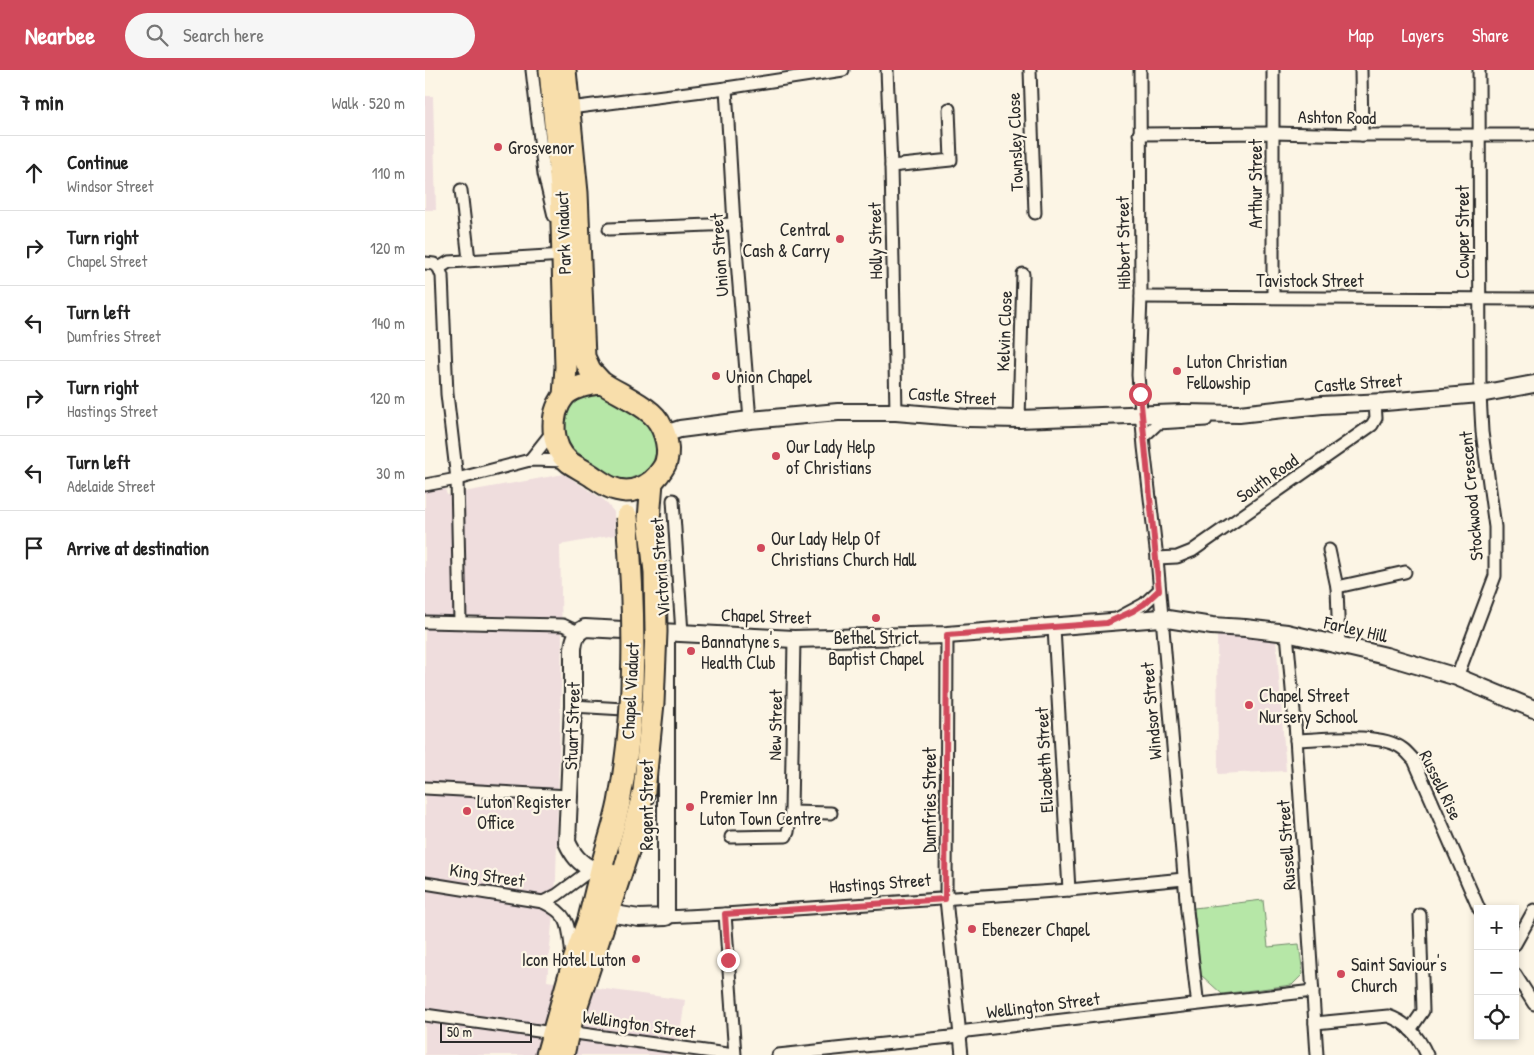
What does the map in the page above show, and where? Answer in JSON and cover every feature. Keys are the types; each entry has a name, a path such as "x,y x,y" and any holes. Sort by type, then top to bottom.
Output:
{"highway":[{"name":"Park Viaduct","path":"550,70 561,188 564,255 566,367 564,396"},
{"name":"Park Viaduct","path":"565,70 579,221 584,357 590,370 603,383"},
{"path":"603,383 651,413 665,434 667,449 667,462 652,482 629,491 613,490 569,461 559,447 553,431 556,411 564,396 577,388 589,384 603,383"},
{"name":"Chapel Viaduct","path":"608,913 629,848 644,792 653,703 656,632 655,572 649,519 652,482"},
{"name":"Chapel Viaduct","path":"597,866 619,804 629,732 633,660 633,589 627,517 613,490"},
{"path":"563,1055 561,1032 563,1002 573,963 589,920 597,866"},
{"path":"547,1055 561,1032 608,913"}],"main road":[{"name":"Castle Street","path":"665,434 679,429 838,412 896,412 968,418 1019,419 1183,413 1239,414 1312,406 1479,394 1534,384"},
{"name":"Farley Hill","path":"1161,618 1212,626 1245,628 1287,634 1386,656 1457,678 1534,710"},
{"name":"Chapel Street","path":"578,632 585,628 592,628 794,639 947,635 1161,618"},
{"name":"Stuart Street","path":"578,632 573,649 573,706 567,842 576,859 597,866"},
{"name":"Regent Street","path":"666,916 666,711 674,633"},
{"name":"Hastings Street","path":"608,913 639,918 666,916"}],"street":[{"path":"439,268 449,262 564,255 544,174 532,70"},
{"path":"570,108 726,88 843,70"},
{"name":"Holly Street","path":"887,70 896,412"},
{"name":"Townsley Close","path":"1030,70 1035,213"},
{"name":"Hibbert Street","path":"1140,70 1141,297 1138,375 1142,416"},
{"name":"Arthur Street","path":"1273,70 1273,297"},
{"path":"1361,70 1362,135"},
{"name":"Cowper Street","path":"1479,70 1479,394"},
{"name":"Union Street","path":"726,88 734,224 750,420"},
{"path":"891,166 951,160 949,109"},
{"name":"Ashton Road","path":"1139,134 1534,135"},
{"path":"461,190 469,260"},
{"path":"609,229 734,224"},
{"path":"425,263 434,264 439,268 442,276 447,394 457,479 461,622"},
{"name":"Kelvin Close","path":"1019,419 1023,274"},
{"name":"Tavistock Street","path":"1141,297 1534,299"},
{"name":"Stockwood Crescent","path":"1457,678 1495,576 1495,527 1482,432 1479,394"},
{"name":"South Road","path":"1157,558 1177,557 1192,551 1372,425 1376,418 1375,402"},
{"name":"Castle Street","path":"1143,437 1158,423 1201,421 1226,418 1239,414"},
{"name":"Windsor Street","path":"1142,416 1157,558 1184,880 1197,998 1200,1003"},
{"path":"530,460 553,431"},
{"path":"425,484 457,479 530,460 569,461"},
{"name":"Victoria Street","path":"673,500 674,633"},
{"path":"1329,550 1337,587 1339,645"},
{"path":"1337,587 1405,572"},
{"name":"Chapel Street","path":"1107,623 1133,611 1159,590"},
{"name":"Chapel Street","path":"425,622 563,624 578,632"},
{"name":"Elizabeth Street","path":"1054,628 1069,890"},
{"name":"Russell Street","path":"1287,634 1297,740 1317,1055"},
{"name":"Dumfries Street","path":"947,635 945,899 962,1055"},
{"name":"New Street","path":"731,838 786,836 788,832 791,812 794,639"},
{"path":"573,706 666,711"},
{"name":"Russell Rise","path":"1297,740 1354,737 1387,741 1403,748 1414,760 1477,905"},
{"path":"425,788 569,796"},
{"path":"791,812 831,813"},
{"path":"543,902 557,895 597,866"},
{"name":"Hastings Street","path":"666,916 725,914 945,899 1184,880"},
{"name":"King Street","path":"425,884 543,902"},
{"path":"543,902 562,914 569,931 573,963"},
{"path":"1519,937 1534,910"},
{"path":"725,914 734,1055"},
{"path":"1410,1030 1423,1011 1420,915"},
{"path":"1519,980 1534,1004"},
{"name":"Wellington Street","path":"778,1055 960,1036 967,1031 1313,990"},
{"name":"Wellington Street","path":"425,1016 734,1055"},
{"path":"1315,1023 1387,1016 1399,1020 1410,1030 1422,1044 1427,1055"}],"shaded area":[{"path":"425,96 433,96 436,210 425,210"},
{"path":"564,474 604,500 614,512 615,535 560,545 562,640 556,879 547,981 685,1000 677,1055 425,1055 425,487 444,486 447,495"},
{"name":"Chapel Street Nursery School","path":"1217,633 1276,638 1286,771 1218,774"}],"green space":[{"path":"600,394 650,425 655,439 656,452 652,465 641,474 626,480 614,479 573,449 566,437 563,426 565,416 572,405 584,395"},
{"path":"1263,900 1268,947 1299,944 1303,974 1292,985 1222,994 1201,975 1194,908"}],"place":[{"name":"Grosvenor","path":"498,147"},
{"name":"Central Cash & Carry","path":"840,239"},
{"name":"Luton Christian Fellowship","path":"1177,371"},
{"name":"Union Chapel","path":"716,376"},
{"name":"Our Lady Help of Christians","path":"776,456"},
{"name":"Our Lady Help Of Christians Church Hall","path":"761,548"},
{"name":"Bethel Strict Baptist Chapel","path":"876,618"},
{"name":"Bannatyne's Health Club","path":"691,651"},
{"name":"Chapel Street Nursery School","path":"1249,705"},
{"name":"Premier Inn Luton Town Centre","path":"690,807"},
{"name":"Luton Register Office","path":"467,811"},
{"name":"Ebenezer Chapel","path":"972,929"},
{"name":"Icon Hotel Luton","path":"636,959"},
{"name":"Saint Saviour's Church","path":"1341,974"}],"route":[{"path":"728,960 725,914 945,899 947,635 1107,623 1133,611 1159,590 1140,394"}]}
